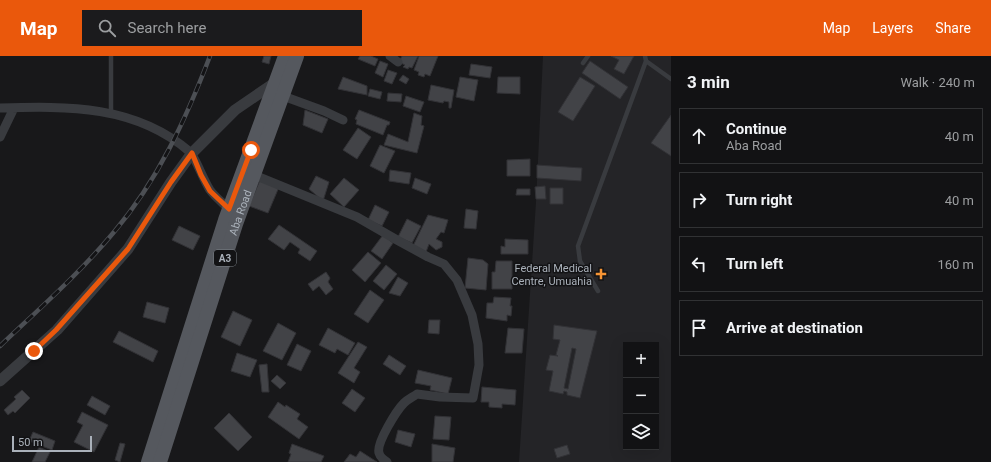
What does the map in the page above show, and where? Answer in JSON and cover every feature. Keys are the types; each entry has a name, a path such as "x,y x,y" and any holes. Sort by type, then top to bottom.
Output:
{"main road":[{"name":"Aba Road","path":"148,462 229,209 285,56"},
{"name":"Aba Road","path":"160,462 236,224 297,56"}],"street":[{"path":"390,56 398,62"},
{"path":"0,381 56,330 128,249 171,182 192,153 235,110 276,82"},
{"path":"283,96 324,111 343,120"},
{"path":"0,108 41,107 102,111 132,118 154,128 192,153 201,175 210,191 229,209"},
{"path":"0,137 14,108"},
{"path":"254,175 357,217 397,240 444,264 457,280 472,315 478,344 480,365 473,398 440,397 417,394 404,403 385,430 379,444 379,453 383,460 387,462"}],"lane":[{"path":"111,56 111,114"},
{"path":"583,64 588,56"},
{"path":"598,291 580,261 578,246 646,58 671,79"}],"shaded area":[{"name":"Federal Medical Centre, Umuahia","path":"543,56 671,56 671,462 519,462 536,202"}],"building":[{"path":"264,56 271,56 269,64 262,62"},
{"path":"360,56 371,56 378,59 375,66 358,59"},
{"path":"402,56 418,56 412,68 409,67 408,69 403,67 405,65 399,62"},
{"path":"419,56 438,56 430,76 425,74 424,77 418,75 419,72 414,70"},
{"path":"611,56 634,56 624,74 614,69 619,60"},
{"path":"380,61 388,64 383,77 375,73"},
{"path":"590,61 628,87 620,99 582,73"},
{"path":"471,64 492,67 490,78 469,75"},
{"path":"388,70 397,73 392,84 384,81"},
{"path":"403,75 409,79 406,84 399,80"},
{"path":"343,77 367,86 367,95 338,89"},
{"path":"460,77 478,80 474,101 456,97"},
{"path":"498,77 520,77 520,94 497,93"},
{"path":"580,77 595,86 573,121 558,112"},
{"path":"431,85 454,90 451,108 449,108 449,102 444,101 443,103 428,100"},
{"path":"370,89 382,92 380,99 368,96"},
{"path":"388,93 402,94 401,102 387,101"},
{"path":"406,96 424,102 420,112 403,106"},
{"path":"305,110 328,119 322,133 303,125"},
{"path":"359,110 390,122 389,125 387,125 383,135 356,124 357,120 355,119"},
{"path":"414,113 422,116 421,125 424,126 417,153 384,145 388,134 408,142"},
{"path":"671,115 671,156 651,143"},
{"path":"358,128 371,137 357,159 343,150"},
{"path":"380,145 395,151 384,173 370,166"},
{"path":"530,159 530,176 507,176 507,160"},
{"path":"537,165 582,168 581,181 537,178"},
{"path":"390,170 411,173 409,184 389,181"},
{"path":"316,176 329,182 323,201 309,189"},
{"path":"344,178 359,190 344,207 330,194"},
{"path":"415,178 431,184 427,194 412,188"},
{"path":"260,180 279,187 268,213 249,206"},
{"path":"545,186 546,199 536,199 535,187"},
{"path":"550,188 563,188 563,204 550,204"},
{"path":"517,189 530,189 530,195 516,195"},
{"path":"375,205 389,212 382,226 368,220"},
{"path":"466,209 478,211 476,229 464,228"},
{"path":"428,215 448,220 444,233 441,232 436,239 442,242 442,247 436,250 429,244 426,252 413,246"},
{"path":"407,219 421,226 412,243 398,237"},
{"path":"279,225 317,251 310,261 298,253 300,249 290,242 284,250 268,239"},
{"path":"179,226 200,236 193,250 172,240"},
{"path":"383,235 393,243 382,259 371,251"},
{"path":"505,239 528,240 528,254 501,254 501,246 505,247"},
{"path":"368,252 381,263 365,282 352,270"},
{"path":"468,258 483,260 488,264 486,290 465,288"},
{"path":"496,261 512,261 512,289 492,289 492,272 495,272"},
{"path":"386,265 397,274 384,290 373,281"},
{"path":"326,272 330,278 328,282 333,289 326,295 319,286 313,291 308,284"},
{"path":"398,277 408,283 400,296 389,293"},
{"path":"370,290 384,300 368,323 354,314"},
{"path":"494,297 511,298 511,316 507,315 507,321 486,318 487,303 493,303"},
{"path":"147,302 169,308 165,323 143,317"},
{"path":"233,311 252,320 240,346 221,337"},
{"path":"429,320 440,320 439,334 428,333"},
{"path":"278,323 296,333 282,360 263,351"},
{"path":"554,325 597,331 580,398 567,395 567,392 564,391 563,394 549,391 553,371 546,370 550,355 558,356 556,355 560,340 553,339","holes":["572,348 576,349 568,389 564,388"]},
{"path":"328,328 355,343 348,355 337,349 335,353 319,345"},
{"path":"508,328 524,329 522,353 505,353"},
{"path":"119,331 158,351 153,362 113,342"},
{"path":"358,342 367,347 354,368 360,372 354,383 338,373"},
{"path":"297,344 311,351 301,371 287,365"},
{"path":"237,353 257,360 250,377 231,371"},
{"path":"389,355 406,366 400,375 383,364"},
{"path":"267,364 269,392 262,392 259,365"},
{"path":"418,370 452,378 448,394 430,390 431,386 415,383"},
{"path":"277,375 286,383 280,389 271,381"},
{"path":"482,387 516,390 515,405 502,404 502,408 489,407 489,402 481,402"},
{"path":"352,389 365,398 355,412 342,403"},
{"path":"22,390 30,398 15,413 13,411 8,415 4,410 16,399 14,397"},
{"path":"92,396 110,406 105,415 87,405"},
{"path":"278,402 300,414 297,419 308,427 299,439 268,417"},
{"path":"82,412 108,425 94,452 74,442 83,425 77,422"},
{"path":"229,413 252,437 238,451 214,428"},
{"path":"435,416 451,417 449,440 433,439"},
{"path":"398,430 415,434 411,447 395,442"},
{"path":"33,432 55,441 52,450 29,441"},
{"path":"120,443 125,444 120,462 115,460"},
{"path":"292,444 324,456 321,462 288,462"},
{"path":"432,444 455,448 453,462 432,462"},
{"path":"567,445 570,454 557,458 554,449"},
{"path":"39,447 50,452 45,462 32,462"},
{"path":"360,451 377,462 344,462 350,454 356,457"}],"railway":[{"path":"0,346 87,262 130,212 170,148 181,126 210,56"}],"place":[{"name":"Federal Medical Centre, Umuahia","path":"601,274"}],"route":[{"path":"34,351 56,330 128,249 171,182 192,153 201,175 210,191 229,209 251,150"}]}
